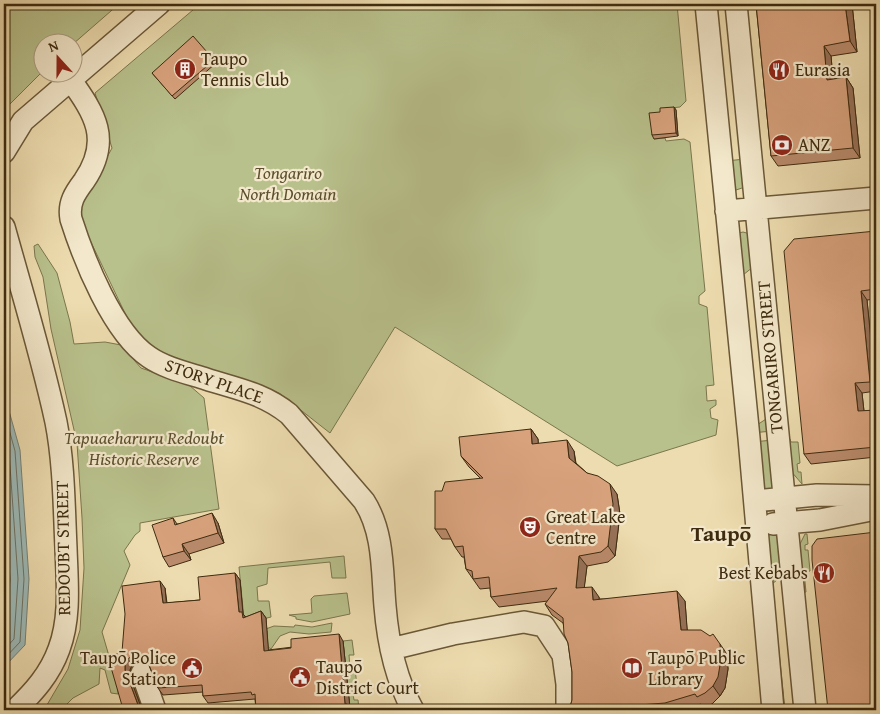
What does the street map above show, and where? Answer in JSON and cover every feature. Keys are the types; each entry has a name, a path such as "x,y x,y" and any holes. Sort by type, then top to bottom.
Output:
{"street":[{"path":"82,69 159,4"},
{"name":"TONGARIRO STREET","path":"706,4 755,501 773,710"},
{"name":"TONGARIRO STREET","path":"736,4 806,710"},
{"path":"4,152 23,121 67,82"},
{"name":"STORY PLACE","path":"72,82 86,102 98,130 99,149 95,163 71,201 71,219 90,268 118,324 126,337 137,348 161,364 250,392 275,402 290,414 350,484 369,509 376,525 390,650 399,682 413,710"},
{"path":"726,211 876,198"},
{"name":"REDOUBT STREET","path":"4,228 30,319 56,424 62,480 67,595 65,626 60,648 40,685 15,710"},
{"path":"755,501 831,494 876,496"},
{"path":"757,526 833,518 876,509"},
{"path":"390,650 454,634 524,622 544,626 563,655 567,684 567,710"},
{"path":"142,672 155,710"}],"green space":[{"path":"4,4 119,4 82,36 82,32 32,32 32,82 4,110"},
{"name":"Tongariro North Domain","path":"200,4 677,4 686,101 680,107 662,109 654,139 665,138 666,141 684,139 690,142 705,291 699,296 699,304 707,307 714,385 706,386 707,401 716,400 716,405 710,409 711,418 718,420 716,435 617,466 395,327 330,433 279,393 158,352 133,330 77,213 112,148 95,93"},
{"path":"745,159 745,187 736,190 731,189 726,161"},
{"path":"739,233 750,234 753,267 743,275 757,425 769,417 772,431 752,433"},
{"name":"Tapuaeharuru Redoubt Historic Reserve","path":"38,244 57,273 74,344 105,342 121,345 141,368 189,385 204,398 219,509 140,523 140,531 124,551 130,565 102,632 118,687 118,694 111,693 105,670 100,668 99,684 73,698 67,704 69,710 44,710 68,669 80,630 84,568 82,518 77,443 51,329 43,277 35,257 34,246"},
{"path":"790,439 791,442 798,442 800,463 797,464 798,472 801,472 802,484 790,470 785,440"},
{"path":"773,440 774,489 764,491 753,442"},
{"path":"768,533 779,534 782,576 772,584 785,710 779,710"},
{"path":"805,534 807,534 808,544 805,545 805,550 808,550 810,571 804,572 806,592 799,593 798,548"},
{"path":"344,556 346,578 332,578 330,562 268,568 267,584 257,587 258,601 269,601 271,617 263,619 260,612 244,619 239,567"},
{"path":"347,593 350,614 312,622 296,619 296,617 289,615 312,613 311,599 314,596"},
{"path":"332,623 331,632 309,634 290,632 280,636 271,649 268,647 267,631 263,630 274,626 294,627 295,625 312,627"},
{"path":"352,640 354,655 349,655 350,668 355,668 357,687 352,688 354,700 358,700 359,710 350,710 343,641"}],"water":[{"path":"4,393 20,450 29,579 25,645 4,667"}],"building":[{"path":"756,4 845,4 850,41 824,46 827,80 846,77 853,148 771,156"},
{"name":"Taupo Tennis Club","path":"193,36 214,60 172,96 152,73"},
{"path":"674,107 676,133 652,135 649,113 660,112 660,108"},
{"path":"876,231 876,289 861,291 870,382 855,383 858,411 876,410 876,447 804,454 784,251 794,239"},
{"path":"531,429 532,444 567,440 569,458 587,473 598,476 610,484 613,504 608,546 601,552 579,556 576,588 592,587 593,600 677,591 681,630 701,630 710,636 713,634 720,644 721,659 718,677 713,686 705,693 697,697 695,694 665,703 614,707 615,710 579,710 570,707 572,700 572,672 568,643 564,634 563,618 545,604 557,588 491,597 489,577 473,579 472,571 466,569 463,546 455,547 446,529 435,529 435,491 442,491 445,482 483,478 461,456 459,437"},
{"path":"212,513 218,533 182,544 184,551 163,557 152,525 173,518 175,525"},
{"path":"876,532 876,710 828,710 812,546 817,539"},
{"path":"235,573 239,612 242,612 243,618 261,611 264,651 291,648 291,639 339,634 345,704 347,704 348,710 256,710 255,694 252,695 251,692 203,696 202,685 158,688 146,657 140,654 134,654 125,664 125,670 138,705 123,709 108,657 122,652 125,614 122,586 160,581 163,603 200,600 198,577"}],"place":[{"name":"Taupo Tennis Club","path":"185,69"},
{"name":"Eurasia","path":"779,70"},
{"name":"ANZ","path":"782,145"},
{"name":"Great Lake Centre","path":"530,527"},
{"name":"Best Kebabs","path":"824,573"},
{"name":"Taupō Police Station","path":"192,668"},
{"name":"Taupō Public Library","path":"632,668"},
{"name":"Taupō District Court","path":"300,677"}],"district":[{"name":"Taupō","path":"721,533"}]}
